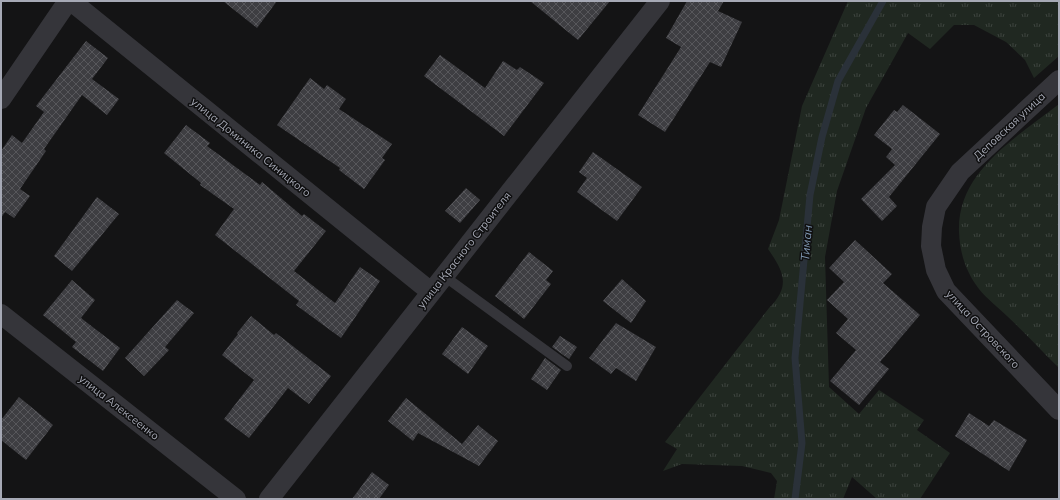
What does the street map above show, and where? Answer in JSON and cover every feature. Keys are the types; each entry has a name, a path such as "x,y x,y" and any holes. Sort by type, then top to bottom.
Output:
{"street":[{"path":"1,99 69,1"},
{"name":"улица Доминика Синицкого","path":"69,1 431,292"},
{"name":"улица Красного Строителя","path":"269,499 660,1"},
{"name":"Деповская улица","path":"960,172 1059,80"},
{"name":"улица Островского","path":"960,172 936,207 931,246 936,270 946,291 1059,410"},
{"name":"улица Алексеенко","path":"1,314 236,499"}],"lane":[{"path":"444,276 567,366"}],"green space":[{"path":"848,1 1059,1 1059,56 1034,78 1025,60 1006,42 974,25 954,25 930,49 908,33 866,108 837,191 825,257 829,387 859,414 879,390 924,420 917,430 950,453 920,499 877,499 852,477 843,499 774,499 777,481 771,473 742,466 682,464 663,471 677,449 665,442 776,300 783,286 781,272 768,249 779,220 802,106"},
{"path":"1059,104 1059,368 985,296 974,283 964,262 959,232 961,210 968,191 978,174 1008,143"}],"building":[{"path":"223,1 277,1 257,28"},
{"path":"530,1 610,1 578,40"},
{"path":"687,1 724,1 718,11 742,22 721,67 710,62 665,132 638,115 681,47 666,38"},
{"path":"86,41 108,58 92,79 119,99 107,115 82,95 44,149 46,151 20,189 30,196 14,218 5,212 1,218 1,151 12,135 22,143 44,112 36,106"},
{"path":"440,55 485,88 503,61 517,70 520,67 544,83 504,136 424,76"},
{"path":"310,78 324,89 327,85 346,99 339,109 392,144 382,158 385,160 364,189 339,170 340,168 277,125"},
{"path":"903,105 940,134 889,197 897,206 882,221 861,199 895,165 886,157 892,149 874,135 894,110 897,112"},
{"path":"186,125 210,143 207,146 260,185 262,182 302,216 304,214 326,231 294,271 335,303 360,267 380,281 341,338 296,305 299,301 215,235 234,209 200,185 201,183 164,153"},
{"path":"593,152 642,187 617,221 577,192 587,178 579,172"},
{"path":"466,188 480,200 460,223 445,211"},
{"path":"97,197 119,214 72,271 54,256"},
{"path":"855,240 892,274 883,283 920,315 880,362 889,369 859,405 830,381 856,350 836,333 848,319 827,300 844,282 829,268"},
{"path":"529,252 553,271 546,280 551,284 524,319 495,296"},
{"path":"622,279 646,301 631,323 603,301"},
{"path":"72,280 95,300 81,318 120,348 103,371 72,347 76,342 43,315"},
{"path":"177,300 194,313 165,347 169,350 144,376 125,358"},
{"path":"251,316 274,335 276,333 331,376 309,404 288,388 249,438 224,419 254,380 222,355"},
{"path":"616,323 656,347 636,381 616,368 611,374 589,358"},
{"path":"462,327 488,346 468,374 442,354"},
{"path":"560,336 577,347 569,359 552,347"},
{"path":"545,358 561,370 547,390 531,379"},
{"path":"19,397 53,425 26,460 1,440 1,420"},
{"path":"406,398 462,444 478,425 498,441 479,466 418,433 413,441 388,421"},
{"path":"969,413 989,426 994,420 1027,440 1009,471 955,436"},
{"path":"372,472 389,485 379,499 352,499"}],"waterway":[{"name":"Тиман","path":"795,499 802,443 795,358 810,195 822,137 838,81 883,1"}]}
